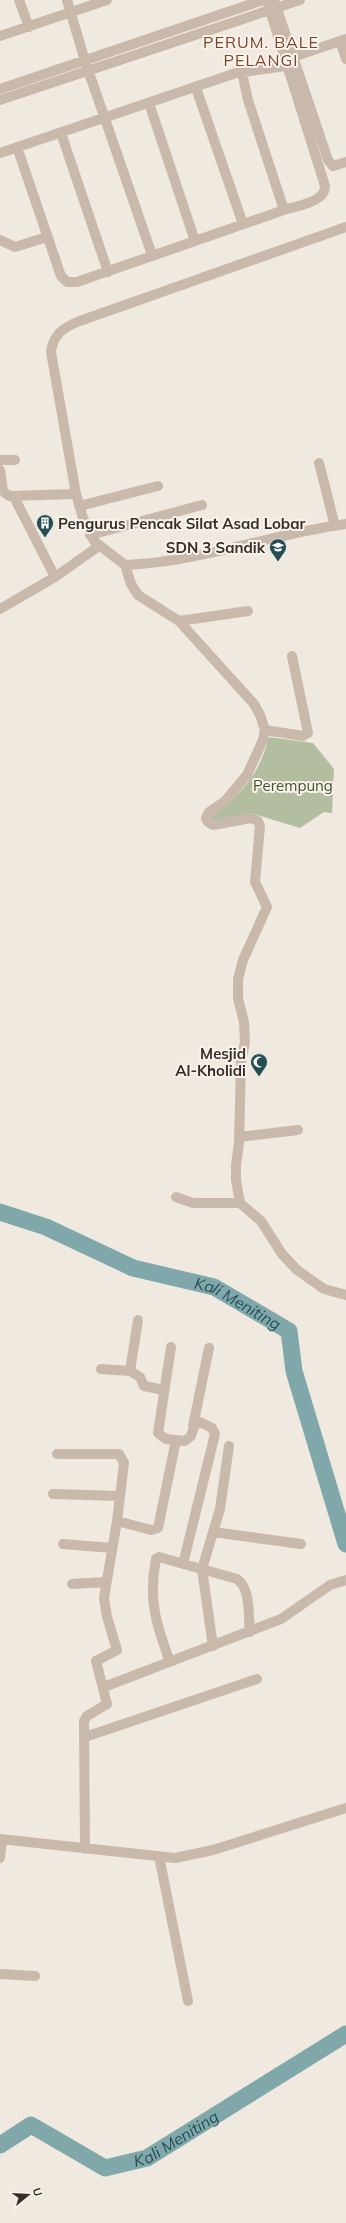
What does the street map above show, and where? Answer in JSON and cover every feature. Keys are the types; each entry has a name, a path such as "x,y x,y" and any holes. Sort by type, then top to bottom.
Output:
{"street":[{"path":"19,0 29,27"},
{"path":"67,0 72,12 84,61 152,255"},
{"path":"0,36 107,0"},
{"path":"0,89 263,0"},
{"path":"267,0 273,6 293,57 328,160 333,166 346,162"},
{"path":"0,100 88,72 273,6 300,0"},
{"path":"17,148 60,274 67,282 75,283 152,255 317,199 325,190 324,179 286,66 273,6"},
{"path":"293,57 343,40 346,59"},
{"path":"0,153 242,73 286,66"},
{"path":"242,73 248,100 284,210"},
{"path":"196,88 243,224"},
{"path":"149,103 195,241"},
{"path":"61,133 108,272"},
{"path":"346,227 77,322 61,330 55,338 51,352 76,494 90,535 99,546 125,565 131,584 138,595 179,621 254,704 265,730 263,743 247,775 225,801 209,812 206,818 208,822 213,825 252,818 257,820 260,824 255,882 258,891 265,900 267,907 243,960 238,979 238,998 244,1022 245,1042 241,1062 236,1180 240,1203 261,1221 282,1254 297,1270 324,1290 346,1295"},
{"path":"0,240 8,246 15,247 47,237"},
{"path":"0,460 15,460"},
{"path":"319,463 335,526"},
{"path":"0,470 2,494 14,497 76,494"},
{"path":"80,506 158,486"},
{"path":"14,497 55,577"},
{"path":"90,535 202,505"},
{"path":"125,565 151,564 193,557 305,530 346,524"},
{"path":"0,609 62,574 99,546"},
{"path":"179,621 248,611"},
{"path":"265,730 302,736 308,732 292,656"},
{"path":"239,1137 298,1130"},
{"path":"176,1198 193,1203 240,1203"},
{"path":"130,1371 138,1320"},
{"path":"171,1347 158,1433 166,1439 176,1440 188,1440 193,1426 209,1348"},
{"path":"102,1369 130,1371 140,1377 144,1386 164,1390"},
{"path":"183,1564 215,1434 212,1428 200,1422 193,1426"},
{"path":"117,1521 151,1530 158,1528 176,1440"},
{"path":"213,1646 202,1569 220,1509 229,1446"},
{"path":"57,1454 116,1454 122,1456 124,1463 117,1521 105,1582 104,1598 107,1617 117,1650 96,1662 104,1687 107,1704 84,1718 85,1849"},
{"path":"52,1494 120,1496"},
{"path":"213,1532 301,1544"},
{"path":"63,1544 112,1548"},
{"path":"170,1662 155,1614 151,1595 157,1557 161,1556 183,1564 237,1579 243,1583 250,1632"},
{"path":"104,1687 281,1619 330,1585 346,1580"},
{"path":"72,1584 105,1582"},
{"path":"85,1737 257,1679"},
{"path":"0,1858 1,1840 175,1858 213,1850 346,1808"},
{"path":"159,1856 188,2001"},
{"path":"0,1974 35,1976"}],"green space":[{"name":"Perempung","path":"269,737 313,743 334,769 332,813 324,812 300,828 254,814 216,821 212,820 211,817 232,800 248,783 260,763"}],"waterway":[{"name":"Kali Meniting","path":"0,1212 46,1227 133,1268 214,1287 289,1331 294,1371 346,1544"},
{"name":"Kali Meniting","path":"0,2145 31,2125 105,2168 147,2158 346,2034"}],"place":[{"name":"Pengurus Pencak Silat Asad Lobar","path":"45,538"},
{"name":"SDN 3 Sandik","path":"278,562"},
{"name":"Mesjid Al-Kholidi","path":"259,1077"}],"district":[{"name":"PERUM. BALE PELANGI","path":"261,51"}]}
